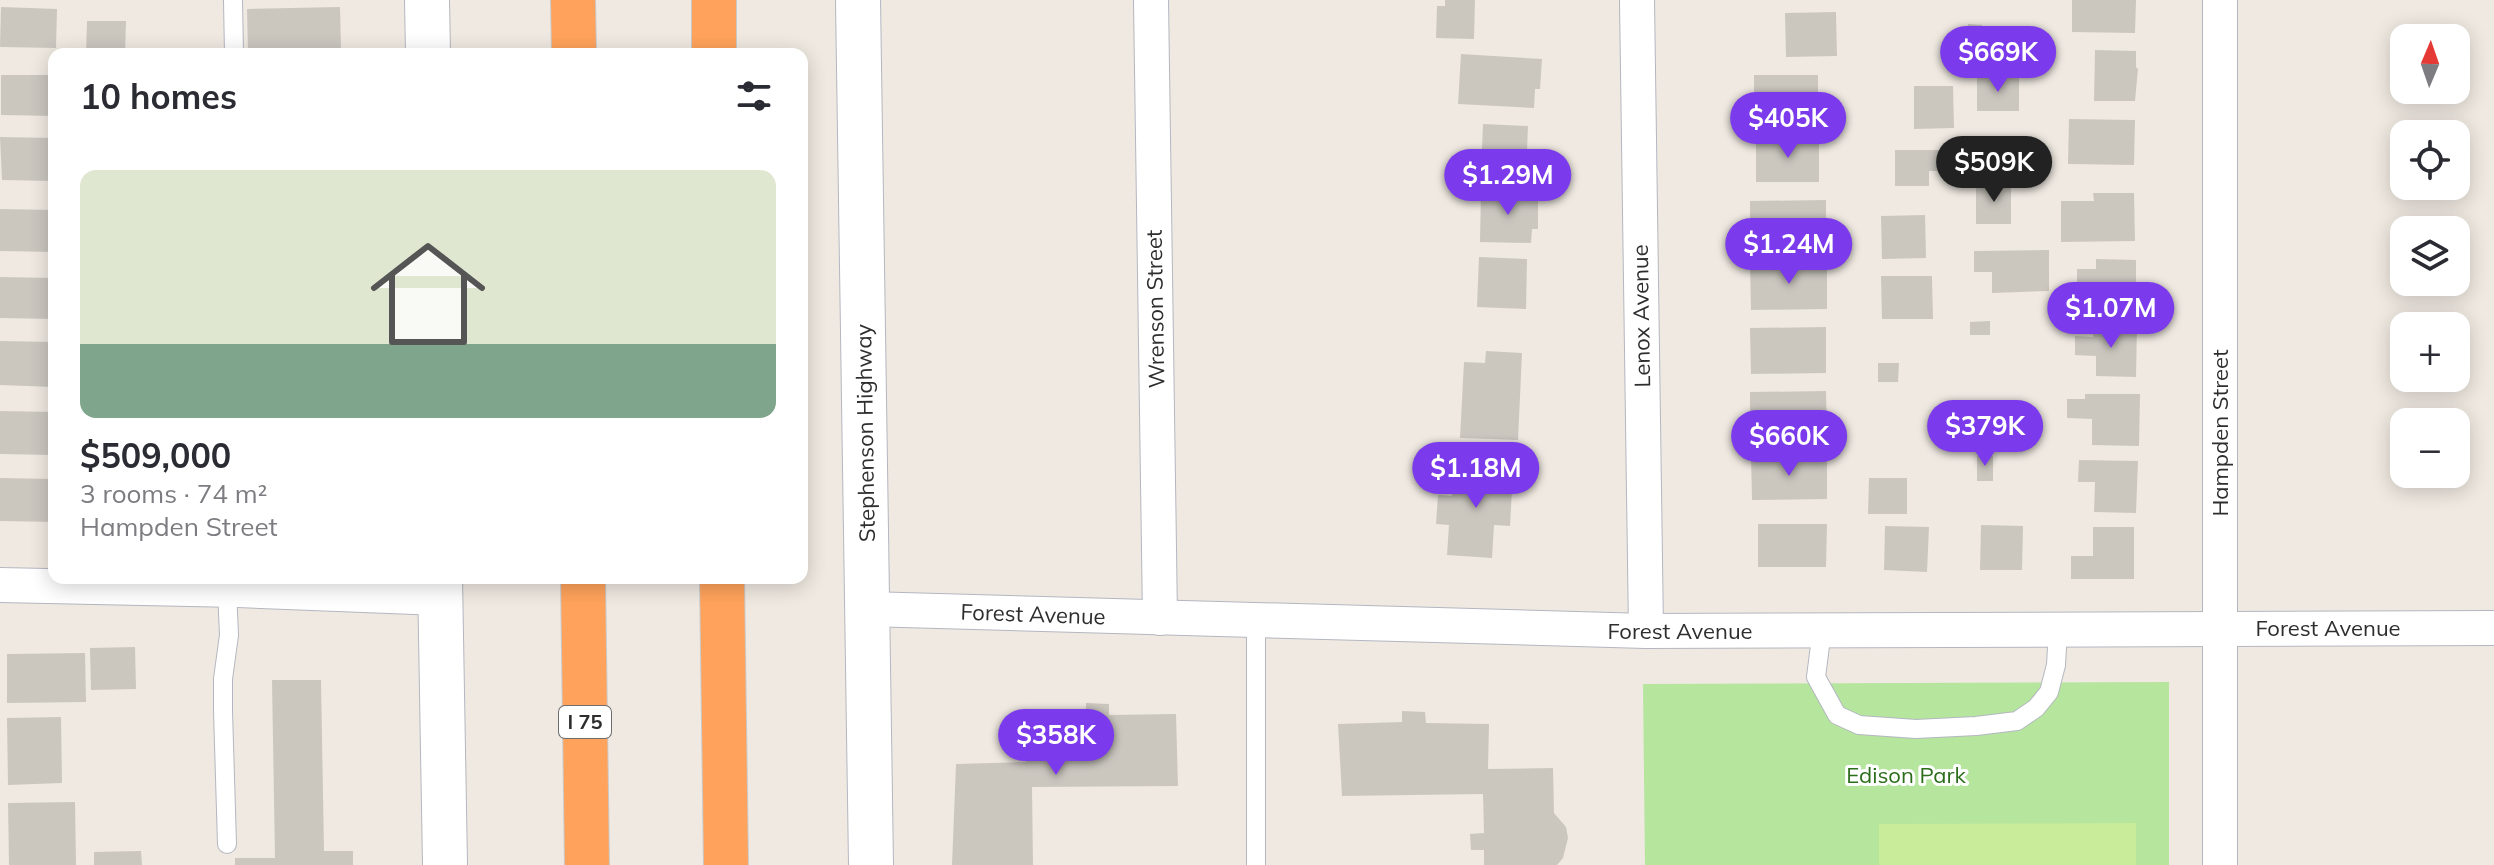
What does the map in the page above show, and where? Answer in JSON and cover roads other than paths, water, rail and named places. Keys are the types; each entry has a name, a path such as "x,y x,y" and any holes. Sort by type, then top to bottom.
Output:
{"highway":[{"path":"573,0 574,48"},
{"path":"714,0 714,48"},
{"name":"I 75","path":"583,584 587,865"},
{"path":"722,584 726,865"}],"main road":[{"path":"427,0 428,48"},
{"name":"Stephenson Highway","path":"858,0 871,865"},
{"path":"440,588 445,865"}],"street":[{"name":"Wrenson Street","path":"1151,0 1160,618"},
{"name":"Lenox Avenue","path":"1637,0 1646,631"},
{"name":"Hampden Street","path":"2220,0 2220,865"},
{"path":"0,585 440,588"},
{"name":"Forest Avenue","path":"867,609 1646,631 2494,628"}],"lane":[{"path":"233,0 234,48"},
{"path":"227,844 223,679 234,586"},
{"path":"1256,621 1256,865"},
{"path":"1822,630 1816,677 1837,715 1859,725 1916,729 2017,721 2036,708 2049,692 2056,665 2058,629"}],"park label":[{"name":"Edison Park","path":"1906,775"}]}
